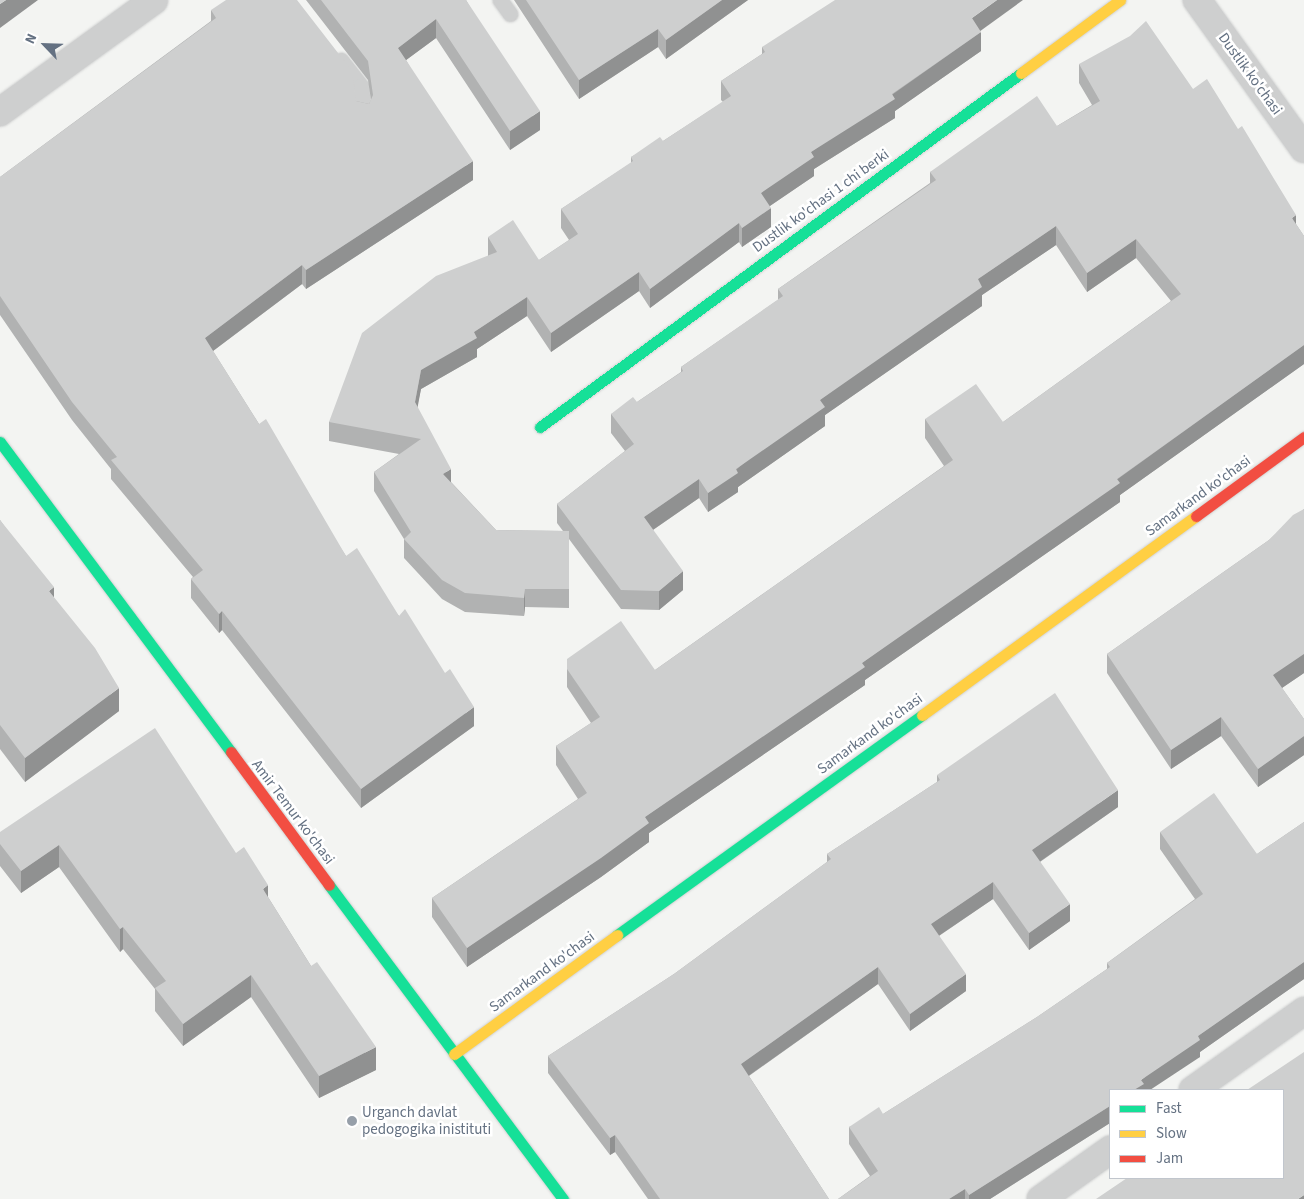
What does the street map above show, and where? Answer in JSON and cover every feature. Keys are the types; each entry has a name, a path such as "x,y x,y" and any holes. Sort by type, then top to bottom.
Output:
{"street":[{"path":"0,112 154,0"},
{"name":"Dustlik ko'chasi 1 chi berki","path":"540,426 1120,0"},
{"name":"Dustlik ko'chasi","path":"1197,0 1304,148"},
{"name":"Samarkand ko'chasi","path":"454,1054 1304,437"},
{"name":"Amir Temur ko'chasi","path":"0,442 563,1199"},
{"path":"1195,1089 1304,1011"},
{"path":"1041,1199 1109,1151"}],"lane":[{"path":"500,0 510,14"},
{"path":"331,47 361,86 364,115"}],"building":[{"path":"226,0 297,0 352,71 356,101 369,104 373,95 368,61 321,0 466,0 540,111 510,131 436,19 398,48 473,161 306,270 302,265 205,338 259,424 266,419 346,556 357,548 399,616 405,609 445,673 450,669 474,707 361,789 222,611 219,614 191,579 203,570 111,460 117,457 72,402 0,296 0,177 216,18 211,10"},
{"path":"526,0 722,0 666,40 658,29 579,80"},
{"path":"835,0 997,0 972,18 981,32 892,94 895,99 811,152 814,157 761,193 771,208 742,228 739,223 650,289 639,272 551,333 527,297 474,332 477,338 421,370 415,402 451,469 443,474 496,530 569,531 569,589 525,589 524,598 465,593 442,580 404,539 411,532 374,472 421,439 329,422 362,333 436,276 497,252 488,237 513,220 539,260 578,234 561,209 633,161 631,157 660,137 663,141 731,96 721,81 765,52 762,47"},
{"path":"1146,21 1193,89 1207,79 1238,129 1242,126 1296,215 1292,218 1304,236 1304,345 1117,479 1120,483 862,663 865,667 645,817 649,823 601,858 467,948 432,898 587,793 556,746 600,717 567,669 567,659 621,621 655,670 953,460 925,419 976,384 1003,422 1181,294 1136,239 1087,273 1056,226 978,279 982,287 820,400 825,407 736,469 738,473 708,493 699,479 644,517 683,571 659,591 621,590 557,504 634,444 611,414 633,397 637,402 683,371 681,367 783,296 778,289 936,180 930,172 1037,96 1057,126 1100,101 1079,64 1130,36"},
{"path":"1304,509 1304,654 1273,675 1304,719 1304,736 1258,769 1221,717 1171,750 1107,654 1269,540 1293,515"},
{"path":"0,520 54,587 49,591 95,648 119,688 25,758 0,725"},
{"path":"1055,693 1118,790 1032,850 1070,904 1029,933 993,882 931,924 966,974 910,1014 878,967 741,1064 829,1199 660,1199 615,1135 610,1138 548,1056 674,974 831,859 827,854 940,780 937,775"},
{"path":"155,728 236,853 244,847 268,885 263,889 311,966 317,962 376,1047 319,1076 251,975 183,1024 155,988 166,981 123,927 120,929 59,845 21,871 0,844 0,832"},
{"path":"1214,793 1257,854 1304,822 1304,962 1198,1036 1200,1040 1141,1080 1144,1084 1136,1089 1109,1089 1109,1107 969,1195 965,1189 949,1199 838,1199 878,1171 849,1127 879,1107 883,1114 1037,1017 1110,967 1107,963 1203,894 1160,832"},
{"path":"1304,1052 1304,1195 1298,1199 1096,1199 1126,1179 1284,1179 1284,1089 1248,1089"}],"traffic: fast":[{"path":"540,427 1021,73"},
{"path":"0,442 231,752"},
{"path":"617,935 922,715"},
{"path":"329,885 563,1199"}],"traffic: slow":[{"path":"1021,73 1120,0"},
{"path":"922,715 1196,516"},
{"path":"454,1054 617,935"}],"traffic: jam":[{"path":"1196,516 1304,437"},
{"path":"231,752 329,885"}],"place":[{"name":"Urganch davlat pedogogika inistituti","path":"352,1121"}]}
